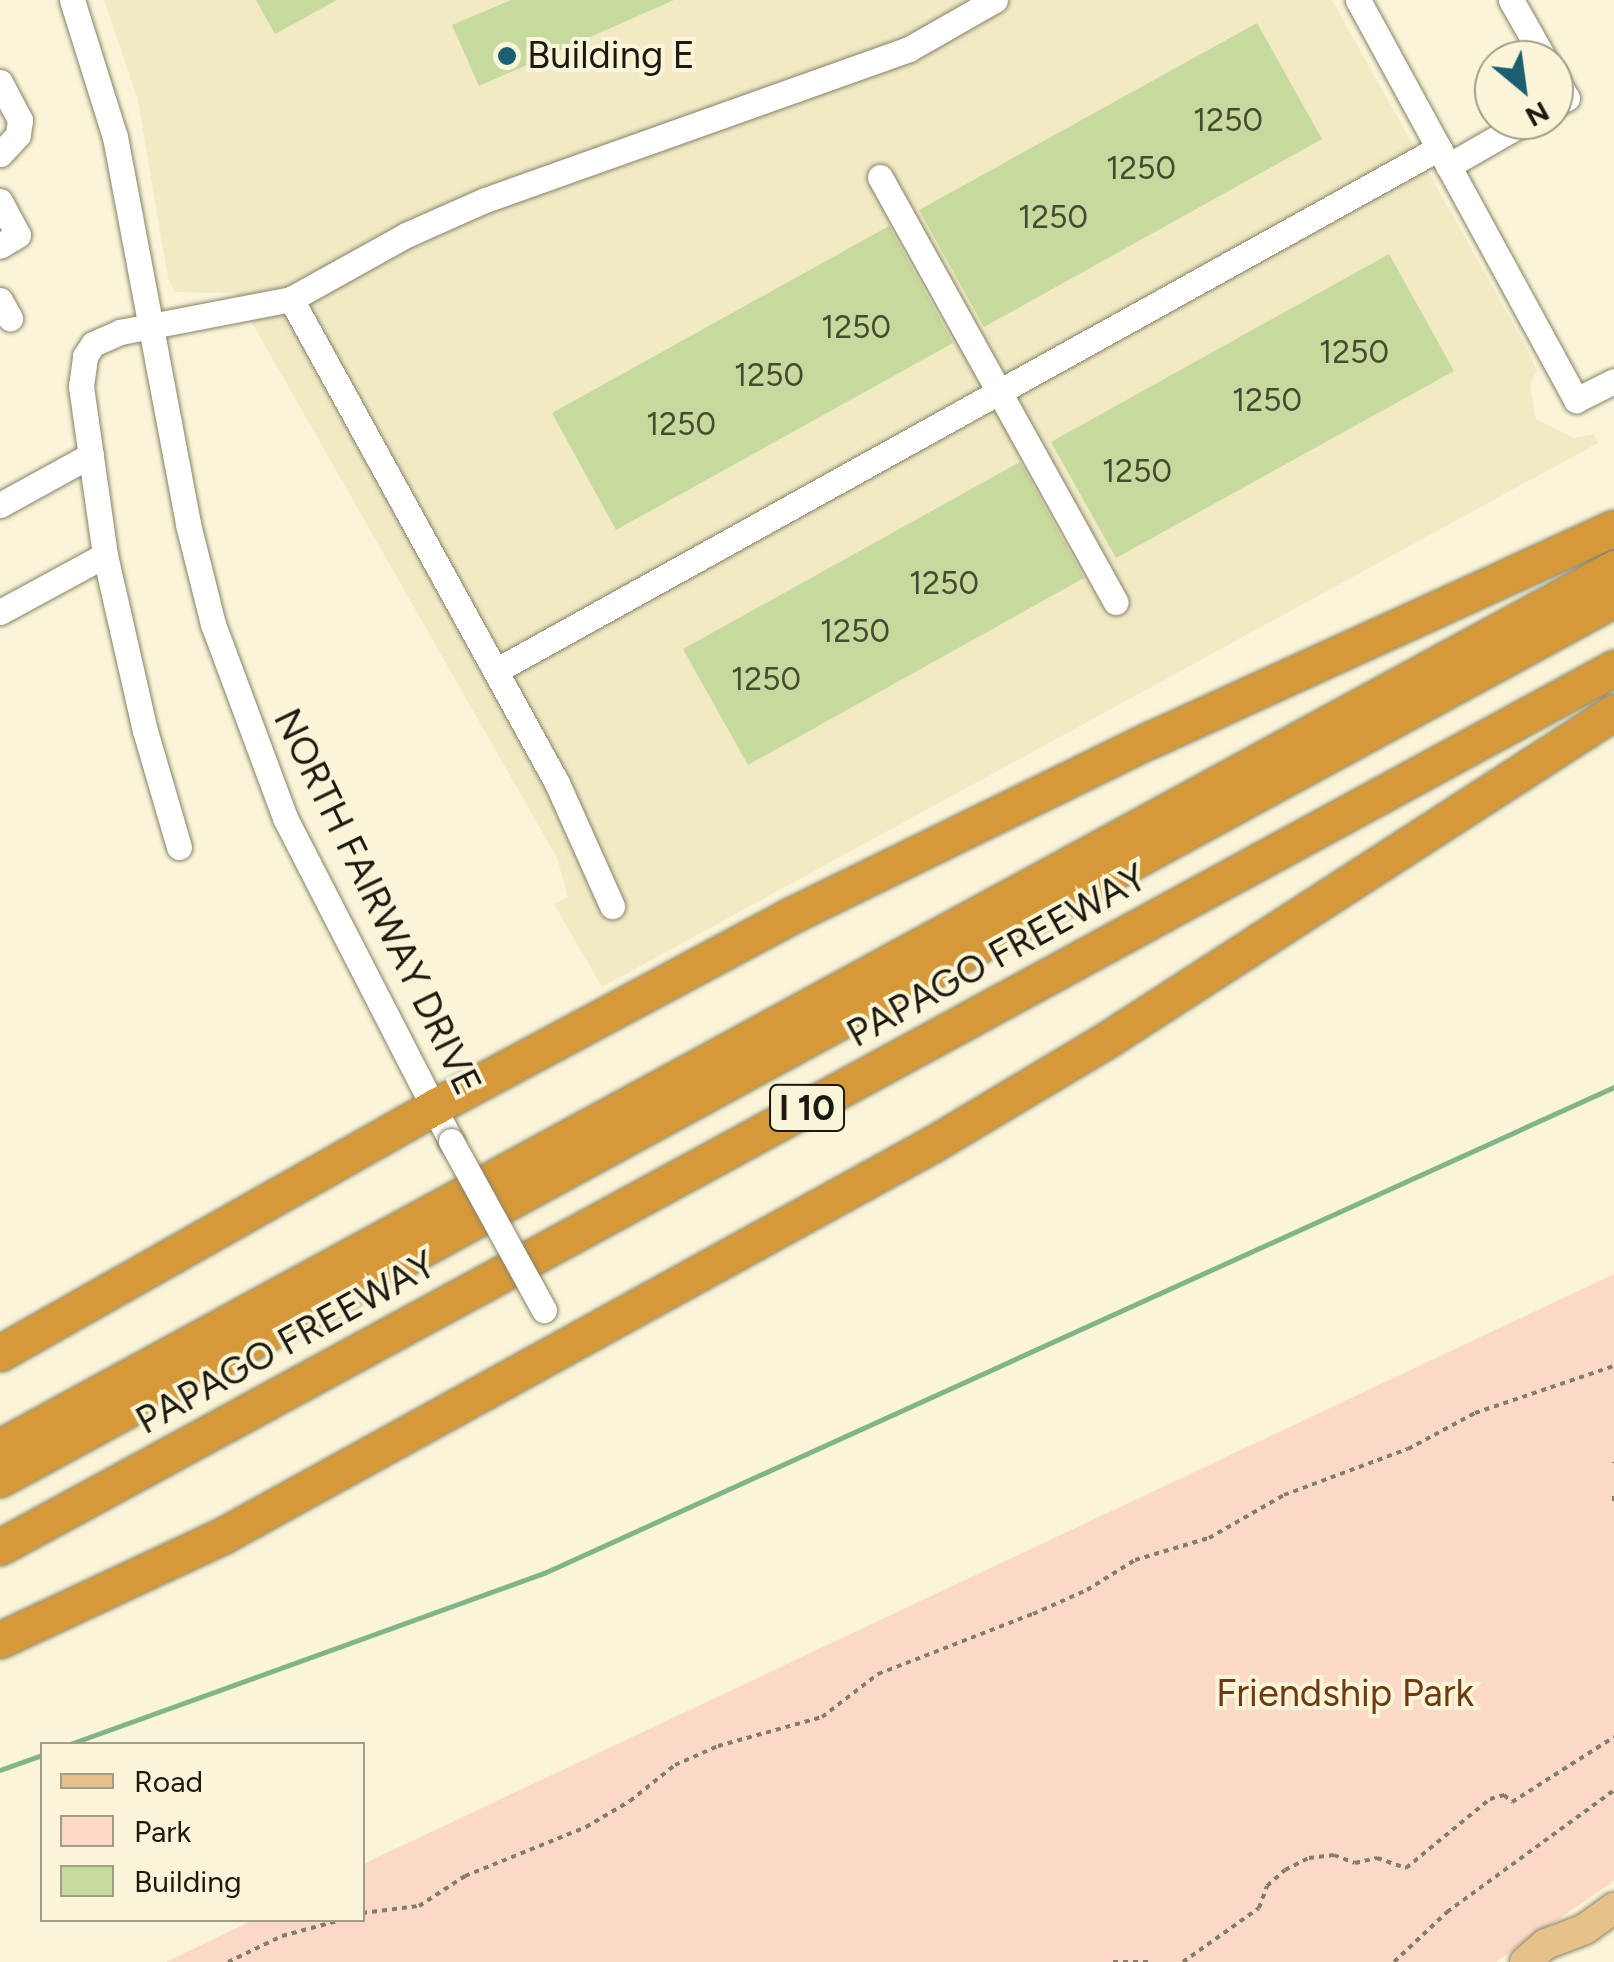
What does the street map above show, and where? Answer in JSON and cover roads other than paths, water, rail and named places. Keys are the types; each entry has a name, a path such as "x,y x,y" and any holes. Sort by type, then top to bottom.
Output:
{"highway":[{"path":"0,1353 436,1106 790,916 970,826 1614,528"},
{"name":"PAPAGO FREEWAY","path":"0,1447 1614,568"},
{"path":"0,1479 1614,599"},
{"name":"PAPAGO FREEWAY","path":"0,1548 1614,668"},
{"path":"0,1640 224,1535 933,1144 1094,1047 1614,712"}],"main road":[{"path":"1525,1962 1546,1944 1585,1928 1614,1908"},
{"path":"1560,1962 1585,1928"}],"street":[{"name":"NORTH FAIRWAY DRIVE","path":"72,0 114,137 188,524 213,624 245,719 334,917 565,1347"},
{"path":"179,846 145,731 106,555 81,386 85,356 105,337 291,299 406,235 484,200 909,49 995,0"},
{"path":"1358,0 1576,400 1614,381"},
{"path":"1511,0 1534,40"},
{"path":"0,82 20,120 18,136 0,154"},
{"path":"497,670 1000,391 1482,140"},
{"path":"880,178 1116,602"},
{"path":"0,202 18,235 0,246"},
{"path":"291,299 557,783 612,906"},
{"path":"0,506 91,455"},
{"path":"0,612 106,555"}],"waterway":[{"path":"76,1742 544,1573 1614,1087"},
{"path":"0,1770 40,1756"}],"place":[{"name":"Building E","path":"507,56"}],"park label":[{"name":"Friendship Park","path":"1345,1694"}]}
